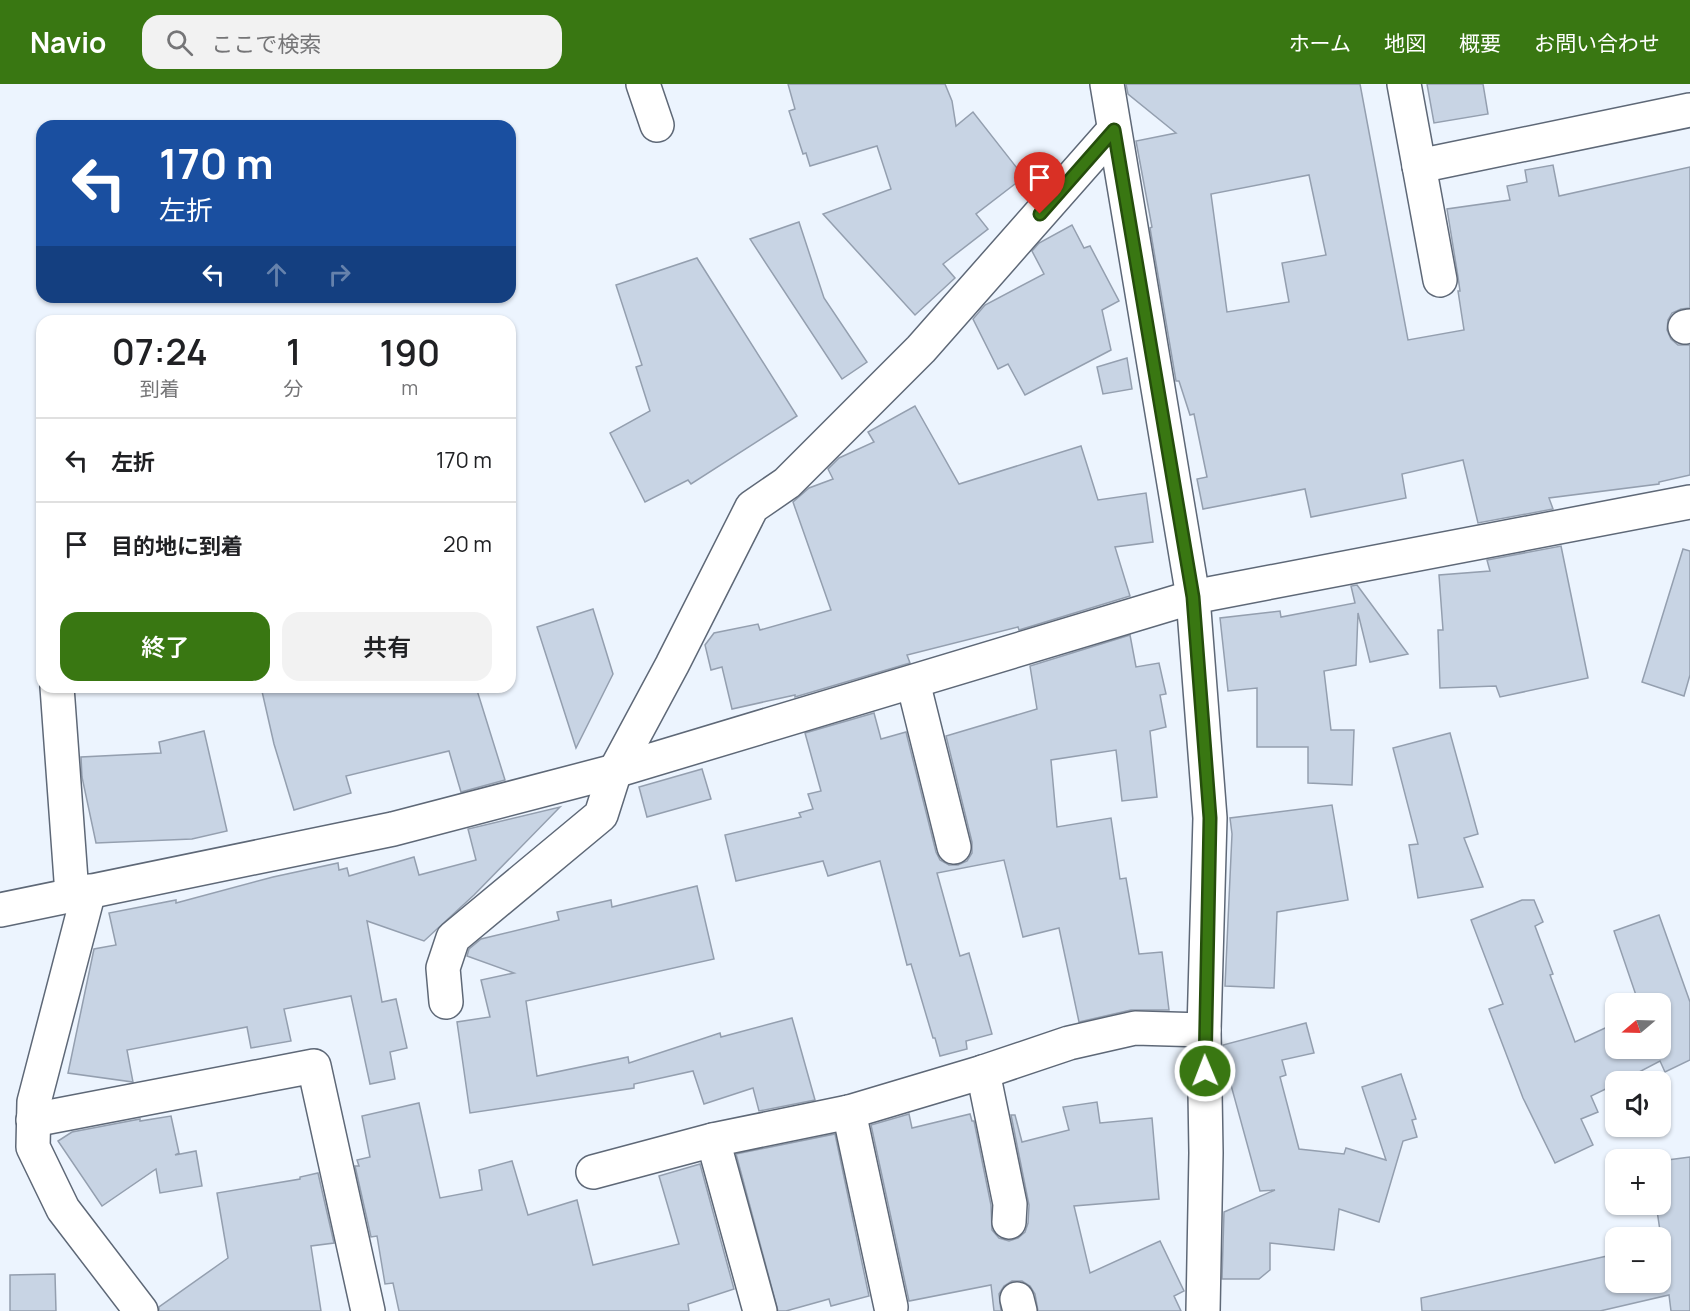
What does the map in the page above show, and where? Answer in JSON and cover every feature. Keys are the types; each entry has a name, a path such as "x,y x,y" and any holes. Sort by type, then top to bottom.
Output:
{"street":[{"path":"644,84 657,125"},
{"path":"1107,84 1193,597 1210,818 1204,1030 1206,1153 1203,1311"},
{"path":"1404,84 1440,280"},
{"path":"1419,166 1690,110"},
{"path":"446,1002 442,968 453,938 601,815 615,771 753,507 787,483 921,349 1114,130"},
{"path":"0,910 393,829 615,771 1193,597 1690,502"},
{"path":"913,681 954,847"},
{"path":"58,693 81,893 34,1102 33,1147 63,1209 141,1311"},
{"path":"593,1172 713,1140 849,1112 1069,1043 1135,1028 1204,1030"},
{"path":"33,1120 314,1066 368,1311"},
{"path":"983,1071 1010,1204 1010,1222"},
{"path":"849,1112 891,1307"},
{"path":"713,1140 760,1311"}],"building":[{"path":"788,84 945,84 952,101 956,126 973,112 1024,177 976,214 988,229 943,264 955,278 915,315 823,214 891,189 877,146 810,166 806,153 803,154 789,111 795,109"},
{"path":"1126,84 1360,84 1408,340 1464,330 1447,209 1510,200 1507,186 1527,182 1525,170 1553,165 1559,196 1690,167 1690,308 1672,313 1668,320 1667,330 1671,339 1678,345 1690,345 1690,475 1659,482 1659,484 1549,498 1553,509 1478,523 1463,460 1402,474 1406,498 1311,517 1305,489 1203,509 1197,479 1207,477 1194,414 1190,415 1179,381 1176,381 1136,141 1176,133 1128,94","holes":["1309,175 1326,255 1282,263 1289,302 1227,312 1211,194"]},
{"path":"1427,84 1483,84 1488,114 1434,123"},
{"path":"799,222 824,298 867,362 842,379 750,239"},
{"path":"1072,225 1084,248 1090,246 1119,301 1102,310 1111,350 1025,395 1008,364 998,369 973,319 985,305 1044,274 1032,251 1039,243"},
{"path":"697,258 797,416 691,484 688,480 645,502 610,433 650,411 636,367 642,365 616,285"},
{"path":"1127,358 1132,389 1103,394 1097,367"},
{"path":"915,406 959,484 1081,446 1098,500 1146,493 1153,542 1115,547 1130,596 1019,630 1018,627 907,655 910,663 795,697 795,695 732,709 722,667 711,670 705,645 714,633 758,624 760,630 831,610 793,502 809,488 833,479 828,469 839,458 874,442 868,432"},
{"path":"1561,546 1588,678 1500,697 1496,686 1440,688 1438,630 1443,630 1439,575 1490,571 1487,560"},
{"path":"1683,549 1690,551 1690,675 1684,696 1642,682"},
{"path":"1357,585 1408,654 1370,662 1358,613 1356,665 1324,671 1331,730 1354,730 1352,785 1308,783 1308,747 1257,747 1257,688 1228,691 1220,618 1280,611 1281,617 1355,603 1351,586"},
{"path":"593,609 613,674 576,748 537,627"},
{"path":"1130,635 1136,667 1159,663 1166,694 1160,695 1166,727 1150,731 1157,797 1122,801 1116,750 1051,760 1057,827 1111,818 1120,879 1126,878 1139,954 1162,952 1169,1010 1131,1010 1079,1022 1059,928 1023,937 1004,860 937,873 960,956 969,953 992,1034 966,1041 967,1049 940,1056 911,964 907,965 880,861 828,876 823,861 736,881 725,835 801,817 799,813 813,809 808,794 821,791 805,733 874,713 881,739 906,732 936,852 940,860 949,865 958,865 967,861 972,853 972,842 946,736 1037,709 1030,666"},
{"path":"262,693 478,693 505,780 461,792 449,751 346,776 351,793 294,810 274,744"},
{"path":"204,731 227,831 192,839 96,843 82,777 81,757 161,753 159,742"},
{"path":"1450,733 1478,834 1464,838 1483,887 1418,898 1409,845 1418,844 1393,748"},
{"path":"702,769 711,799 647,817 639,787"},
{"path":"1332,805 1348,900 1277,912 1274,988 1225,986 1232,834 1230,818"},
{"path":"560,807 474,895 424,941 367,921 382,1002 396,999 407,1048 390,1052 395,1079 370,1084 351,996 284,1009 291,1041 251,1048 247,1027 127,1050 133,1082 68,1073 94,949 116,945 109,913 176,900 176,903 273,877 338,863 339,870 347,868 349,876 414,857 419,875 476,860 468,829"},
{"path":"697,886 714,959 526,1001 537,1076 628,1057 629,1063 720,1033 721,1037 792,1018 815,1100 759,1111 753,1088 704,1104 693,1071 634,1084 634,1088 470,1113 457,1022 490,1017 481,980 514,973 467,956 469,949 481,939 559,920 557,912 611,900 612,907"},
{"path":"1522,900 1534,900 1543,922 1535,926 1575,1042 1605,1028 1605,1059 1671,1059 1671,993 1635,993 1614,931 1659,915 1690,1002 1690,1060 1667,1071 1665,1071 1660,1061 1641,1071 1605,1071 1605,1089 1591,1096 1598,1112 1581,1119 1593,1145 1555,1163 1523,1098 1489,1009 1503,1004 1471,920"},
{"path":"1306,1023 1314,1053 1282,1060 1286,1075 1280,1077 1299,1149 1344,1154 1346,1148 1386,1160 1362,1087 1401,1074 1416,1119 1412,1120 1417,1137 1403,1141 1379,1222 1339,1209 1334,1250 1270,1243 1270,1270 1259,1279 1222,1279 1224,1212 1275,1190 1260,1191 1223,1056 1223,1045"},
{"path":"1097,1102 1100,1123 1152,1118 1159,1199 1074,1206 1090,1273 1160,1241 1184,1291 1174,1296 1181,1311 1038,1311 1035,1294 1030,1286 1022,1281 1012,1281 1004,1286 999,1294 1001,1311 994,1311 991,1285 909,1301 871,1125 909,1114 912,1128 970,1114 974,1121 991,1205 992,1230 999,1238 1009,1241 1025,1232 1029,1205 1011,1115 1015,1115 1022,1142 1069,1130 1063,1107"},
{"path":"419,1103 440,1198 482,1190 479,1170 512,1161 528,1215 577,1200 593,1265 679,1244 659,1176 700,1164 734,1289 688,1304 689,1311 399,1311 393,1283 385,1284 377,1236 371,1237 355,1166 359,1166 357,1160 370,1157 362,1116"},
{"path":"171,1116 179,1153 175,1155 196,1151 202,1186 160,1193 156,1169 102,1206 58,1141 72,1132 140,1119 140,1121"},
{"path":"835,1134 869,1296 831,1306 829,1299 786,1311 778,1311 736,1154"},
{"path":"1690,1157 1690,1311 1671,1311 1669,1295 1600,1311 1422,1311 1421,1298 1605,1256 1605,1293 1671,1293 1671,1227 1659,1227 1658,1215 1671,1215 1671,1160"},
{"path":"318,1173 334,1243 311,1246 321,1311 159,1311 159,1307 228,1258 217,1193 300,1179 300,1177"},
{"path":"55,1274 56,1311 10,1311 10,1275"}],"route":[{"path":"1040,214 1114,130 1193,597 1210,818 1204,1030 1205,1071"}]}
